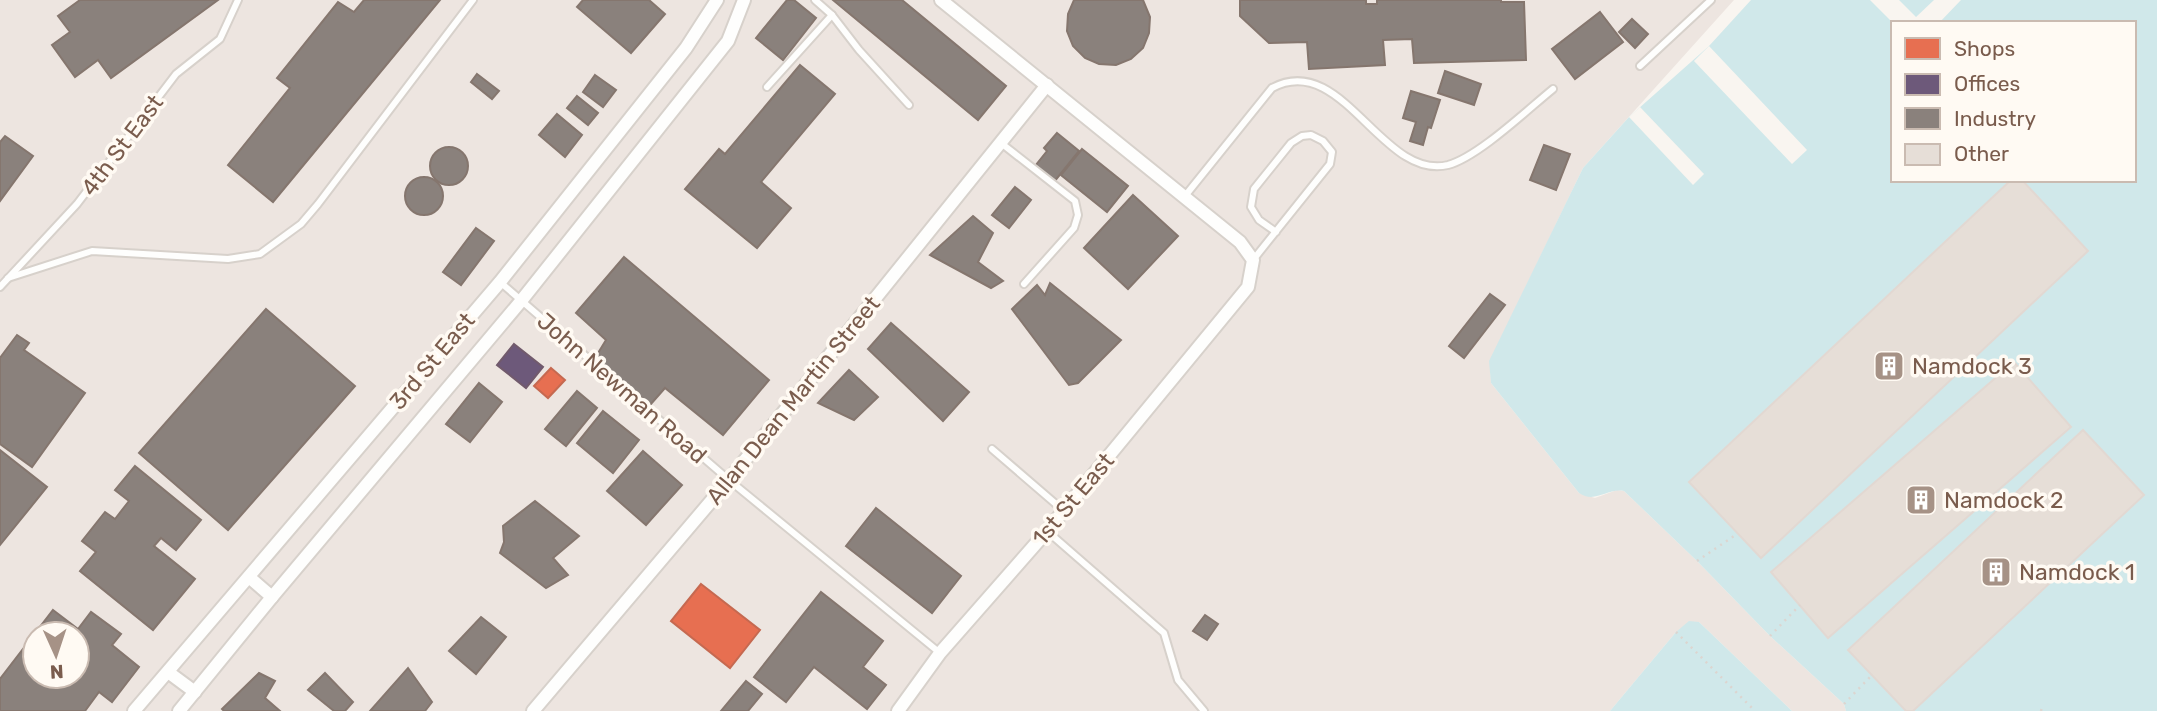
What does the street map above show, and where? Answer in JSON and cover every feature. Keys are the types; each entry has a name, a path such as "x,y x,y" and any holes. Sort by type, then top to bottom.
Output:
{"street":[{"name":"3rd St East","path":"134,711 500,282 686,48 717,0"},
{"name":"3rd St East","path":"179,711 521,301 728,41 744,0"},
{"path":"941,0 1185,196 1240,242 1253,260"},
{"name":"Allan Dean Martin Street","path":"533,711 729,480 1047,85"},
{"name":"1st St East","path":"902,710 940,653 1064,511 1248,287 1253,260"},
{"path":"249,577 272,597"},
{"path":"168,672 195,692"}],"lane":[{"name":"4th St East","path":"0,287 77,204 176,74 220,39 238,0"},
{"path":"8,278 92,251 228,259 260,254 301,223 318,204 473,0"},
{"path":"815,0 832,15 876,70 909,105"},
{"path":"1640,66 1711,0"},
{"path":"767,87 832,15"},
{"path":"1185,196 1272,88 1285,81 1310,82 1342,99 1404,157 1426,164 1447,165 1474,153 1553,89"},
{"path":"1253,260 1276,232 1330,164 1332,152 1323,141 1311,135 1302,136 1291,143 1254,189 1251,207 1259,220 1276,232"},
{"path":"1001,143 1075,201 1078,215 1074,228 1024,284"},
{"name":"John Newman Road","path":"500,282 729,480 940,653"},
{"path":"992,449 1064,511"},
{"path":"1047,531 1164,633 1178,680 1204,711"}],"path":[{"path":"1698,561 1737,534"},
{"path":"1770,636 1800,605"},
{"path":"1676,632 1755,711"},
{"path":"1844,704 1872,675"}],"shaded area":[{"path":"0,0 1734,0 1583,168 1490,361 1491,383 1579,493 1595,498 1617,490 1624,491 1770,636 1844,704 1846,711 1792,711 1699,622 1676,632 1610,711 0,711"}],"water":[{"path":"1751,0 2157,0 2157,711 1846,711 1844,704 1770,636 1624,491 1590,497 1579,493 1491,383 1489,361 1583,168 1629,117 1709,46"},
{"path":"1689,621 1699,622 1792,711 1610,711 1676,632"}],"pier":[{"path":"1870,0 1899,0 1916,17 1934,0 1961,0 1941,21 1891,21"},
{"path":"1709,46 1807,150 1792,164 1694,61"},
{"path":"1640,107 1704,174 1693,185 1629,117"}],"building: Shops":[{"path":"551,368 565,380 548,398 534,386"},
{"path":"701,584 760,630 730,668 671,621"}],"building: Offices":[{"path":"514,344 543,367 526,388 497,365"}],"building: Industry":[{"path":"80,0 218,0 111,78 98,60 75,77 52,45 70,32 58,16"},
{"path":"364,0 440,0 273,202 228,165 290,88 277,78 338,2 354,12"},
{"path":"583,0 649,0 665,14 631,53 577,7"},
{"path":"787,0 794,0 816,18 783,60 756,38"},
{"path":"833,0 902,0 1006,86 978,120"},
{"path":"1074,0 1143,0 1150,17 1149,33 1143,48 1131,59 1116,65 1099,64 1085,58 1073,46 1067,31 1068,14"},
{"path":"1240,0 1366,0 1366,4 1377,4 1377,0 1524,2 1526,60 1414,63 1412,39 1383,40 1385,65 1309,69 1307,42 1269,43 1240,16"},
{"path":"1600,12 1623,42 1575,79 1552,49"},
{"path":"1632,19 1648,34 1635,48 1619,32"},
{"path":"800,65 835,94 761,182 791,208 757,248 685,189 719,149 725,154"},
{"path":"1445,71 1481,84 1474,105 1438,93"},
{"path":"477,74 499,91 492,99 471,82"},
{"path":"595,75 616,90 603,107 583,92"},
{"path":"1411,91 1440,100 1423,145 1410,141 1416,122 1403,118"},
{"path":"577,96 598,113 588,125 567,108"},
{"path":"557,114 582,135 565,157 539,135"},
{"path":"1057,133 1079,151 1054,182 1035,166 1047,151 1044,148"},
{"path":"5,136 33,156 0,201 0,142"},
{"path":"1544,145 1570,154 1556,190 1530,180"},
{"path":"449,147 463,152 468,166 463,180 449,185 435,180 430,166 435,152"},
{"path":"1082,149 1128,186 1107,212 1061,175"},
{"path":"424,177 438,182 443,196 438,210 424,215 410,210 405,196 410,182"},
{"path":"1015,187 1031,200 1009,228 992,215"},
{"path":"1133,195 1178,236 1128,289 1084,248"},
{"path":"973,216 993,233 978,262 1003,281 991,288 930,255"},
{"path":"476,228 494,241 461,285 443,272"},
{"path":"624,257 769,380 723,435 665,388 650,405 595,358 606,340 576,313"},
{"path":"1050,283 1121,340 1078,383 1069,385 1012,309 1037,285 1045,295"},
{"path":"1490,294 1505,305 1464,358 1449,346"},
{"path":"266,309 355,386 228,530 139,453"},
{"path":"891,323 969,392 943,421 868,349"},
{"path":"17,335 29,343 24,350 85,393 32,467 0,444 0,358"},
{"path":"849,370 878,397 854,420 818,403"},
{"path":"479,383 502,402 470,442 446,424"},
{"path":"577,391 597,408 566,446 545,429"},
{"path":"603,411 639,440 613,473 577,443"},
{"path":"0,450 47,487 0,545"},
{"path":"643,451 682,485 646,525 607,491"},
{"path":"135,466 201,520 176,550 161,538 154,546 195,579 153,630 80,571 96,552 82,541 105,512 115,519 129,501 115,490"},
{"path":"535,501 579,536 553,558 568,575 546,588 500,553 504,542 503,526"},
{"path":"876,508 961,576 932,613 846,546"},
{"path":"821,592 883,641 863,667 886,685 867,709 814,667 786,702 754,677"},
{"path":"53,610 66,620 45,620"},
{"path":"91,612 121,634 112,645 139,667 112,702 99,692 85,711 0,711 0,679 21,652 21,690 91,690 91,620 85,620"},
{"path":"1205,615 1218,624 1207,640 1193,631"},
{"path":"481,617 506,637 476,674 449,651"},
{"path":"408,668 432,702 425,711 370,711"},
{"path":"259,673 275,681 265,698 280,711 224,711 222,709"},
{"path":"325,673 353,702 345,711 334,711 308,690"},
{"path":"746,681 762,694 748,711 721,711"}],"building: Other":[{"name":"Namdock 3","path":"2009,182 2024,182 2088,251 1761,558 1689,482"},
{"name":"Namdock 2","path":"2014,362 2071,427 1828,638 1771,572"},
{"name":"Namdock 1","path":"2083,430 2144,495 1913,711 1906,711 1848,650"}],"place":[{"name":"Namdock 3","path":"1889,366"},
{"name":"Namdock 2","path":"1921,500"},
{"name":"Namdock 1","path":"1996,572"}]}
